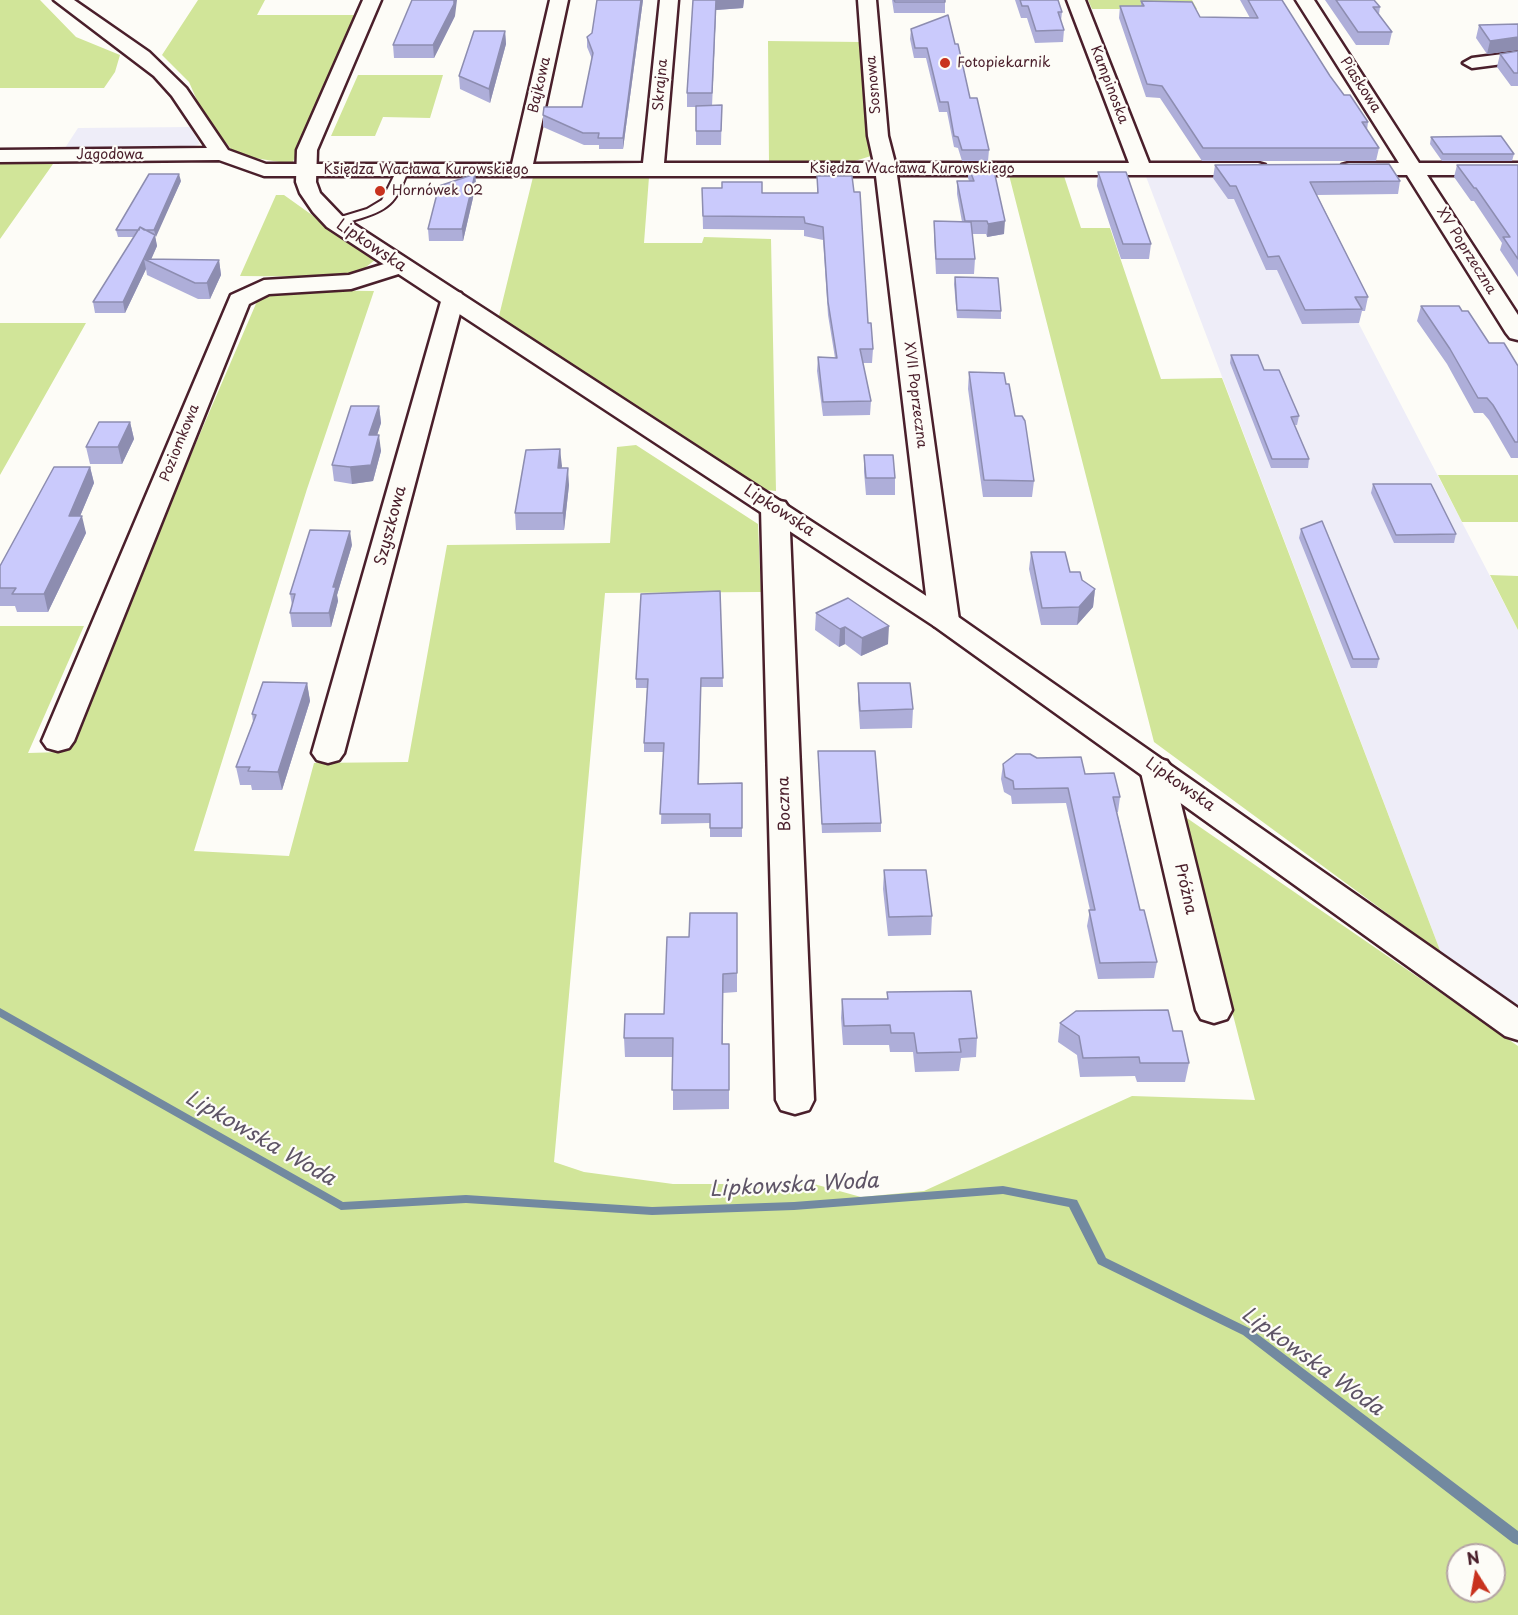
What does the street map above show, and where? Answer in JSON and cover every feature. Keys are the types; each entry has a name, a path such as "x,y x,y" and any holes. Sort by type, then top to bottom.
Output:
{"street":[{"path":"63,0 143,56 161,72 179,92 221,154 264,170 305,171 307,150 372,0"},
{"name":"Bajkowa","path":"521,170 559,0"},
{"name":"Skrajna","path":"653,170 669,0"},
{"name":"Sosnowa","path":"867,0 878,136 886,170"},
{"name":"Kampinoska","path":"1076,0 1141,169"},
{"name":"Piaskowa","path":"1305,0 1414,170"},
{"path":"1472,63 1518,57"},
{"name":"Jagodowa","path":"0,156 221,154"},
{"name":"Księdza Wacława Kurowskiego","path":"305,171 1283,169"},
{"path":"1330,170 1518,169"},
{"name":"XVII Poprzeczna","path":"886,170 944,620"},
{"name":"XV Poprzeczna","path":"1414,170 1518,333"},
{"name":"Lipkowska","path":"305,171 310,194 320,208 335,222 944,620 1156,768 1518,1027"},
{"name":"Poziomkowa","path":"58,741 239,300 264,287 351,282 400,266"},
{"name":"Szyszkowa","path":"328,753 453,298"},
{"name":"Boczna","path":"775,508 795,1100"},
{"name":"Próżna","path":"1156,768 1214,1010"}],"lane":[{"path":"335,222 388,204 397,189 402,170"}],"shaded area":[{"path":"190,127 200,144 180,151 63,151 78,128"},
{"path":"1145,174 1224,174 1347,301 1518,630 1518,1017 1446,966"}],"green space":[{"path":"0,0 40,0 76,37 120,55 115,72 104,88 0,88"},
{"path":"198,0 265,0 257,15 358,15 292,164 236,155 203,114 189,82 162,55"},
{"path":"1088,0 1192,0 1197,9 1092,9"},
{"path":"768,41 861,42 871,156 845,164 769,164"},
{"path":"358,75 443,75 430,118 383,117 375,136 331,136"},
{"path":"47,160 53,164 0,239 0,161"},
{"path":"1009,175 1064,176 1081,228 1110,228 1161,379 1222,378 1441,953 1154,742"},
{"path":"533,177 649,177 644,243 702,243 704,237 771,239 776,491 759,489 498,320"},
{"path":"276,195 284,195 375,260 353,277 240,276"},
{"path":"285,290 374,291 307,489 194,851 289,856 314,763 408,762 447,545 610,543 617,447 636,445 758,524 761,592 605,593 554,1162 584,1172 673,1184 814,1184 861,1197 924,1191 1132,1096 1255,1100 1181,814 1518,1046 1518,1615 0,1615 0,626 84,626 28,753 63,752 258,299"},
{"path":"0,323 86,323 0,475"},
{"path":"1438,475 1518,475 1518,522 1462,522"},
{"path":"1490,575 1518,576 1518,630"}],"building":[{"path":"412,0 454,0 433,45 393,45"},
{"path":"597,0 641,0 623,138 598,138 599,133 583,133 543,115 544,107 582,107 593,53 587,37 592,33"},
{"path":"693,0 716,0 712,93 687,93"},
{"path":"894,0 945,0 945,2 895,2"},
{"path":"1020,0 1058,0 1062,12 1058,12 1064,30 1036,31 1028,6 1022,6"},
{"path":"1248,0 1282,0 1330,76 1344,95 1350,95 1368,122 1362,122 1379,148 1203,148 1162,86 1147,84 1120,6 1144,6 1141,1 1192,2 1200,17 1258,18"},
{"path":"1336,0 1374,0 1380,7 1373,7 1392,32 1358,32"},
{"path":"948,15 955,44 958,44 970,98 977,98 989,150 962,150 958,137 954,136 948,102 940,102 927,48 915,48 911,29"},
{"path":"1518,24 1518,37 1490,41 1479,25"},
{"path":"474,31 505,31 489,89 459,76"},
{"path":"1518,51 1518,73 1514,73 1500,54"},
{"path":"722,105 721,131 696,131 696,106"},
{"path":"1501,136 1514,154 1443,154 1431,137"},
{"path":"1389,164 1400,181 1310,182 1368,297 1355,297 1362,309 1305,310 1279,256 1268,257 1236,186 1230,186 1215,165"},
{"path":"1457,165 1518,165 1518,259 1503,237 1510,237"},
{"path":"968,166 993,166 1005,221 988,224 987,221 965,221 957,181 974,181"},
{"path":"1098,172 1126,172 1151,244 1123,244"},
{"path":"149,174 179,174 154,230 144,230 140,227 139,230 116,230"},
{"path":"475,174 462,229 428,229 439,186"},
{"path":"817,176 852,176 854,192 860,192 868,323 871,323 873,349 860,349 871,401 823,402 818,357 837,358 828,302 823,227 805,223 804,217 703,216 702,188 722,188 722,182 762,182 762,193 818,193"},
{"path":"934,221 971,222 975,259 936,259"},
{"path":"140,227 155,235 123,302 93,302"},
{"path":"144,259 219,260 207,283 195,283"},
{"path":"955,277 998,278 1001,311 957,310"},
{"path":"1421,306 1459,306 1462,311 1468,311 1489,343 1504,343 1518,366 1518,442 1515,442 1487,398 1478,398 1450,349"},
{"path":"1231,355 1258,355 1264,370 1279,370 1299,416 1291,417 1309,459 1272,459"},
{"path":"969,372 1004,373 1006,384 1009,384 1015,416 1022,416 1025,421 1034,481 984,480"},
{"path":"351,406 379,406 369,435 379,435 371,465 350,467 332,465"},
{"path":"99,422 130,422 118,447 86,447"},
{"path":"560,449 558,468 568,468 563,513 515,513 526,450"},
{"path":"864,455 893,455 895,478 866,478"},
{"path":"54,467 90,467 69,516 82,516 44,594 12,594 16,588 0,588 0,566"},
{"path":"1373,484 1431,484 1456,534 1396,535"},
{"path":"1322,521 1379,659 1353,659 1301,529"},
{"path":"310,530 350,531 333,587 336,587 329,613 290,613 295,594 290,594"},
{"path":"1031,552 1065,552 1070,572 1080,572 1082,580 1095,589 1079,607 1042,608"},
{"path":"720,591 723,678 701,678 698,784 742,783 742,828 710,828 710,814 660,814 664,743 644,743 648,679 636,679 641,594"},
{"path":"848,598 889,626 862,638 845,627 840,629 816,613"},
{"path":"263,682 307,683 278,772 248,771 250,767 236,767 256,715 252,714"},
{"path":"858,683 910,683 913,709 860,711"},
{"path":"818,751 875,751 881,823 822,824"},
{"path":"1016,754 1030,754 1037,758 1081,757 1085,774 1114,773 1120,797 1113,797 1140,910 1144,910 1157,962 1100,963 1089,910 1095,910 1068,788 1014,789 1013,781 1005,777 1003,764"},
{"path":"884,870 926,870 932,916 889,917"},
{"path":"690,913 737,913 737,973 723,974 722,1044 729,1044 729,1090 672,1090 673,1038 624,1038 625,1014 664,1014 667,937 689,937"},
{"path":"971,991 977,1038 959,1039 961,1052 917,1053 914,1033 891,1033 890,1025 844,1026 842,999 888,999 887,992"},
{"path":"1168,1010 1173,1031 1182,1031 1189,1063 1140,1063 1139,1057 1083,1058 1079,1036 1060,1023 1076,1011"}],"waterway":[{"name":"Lipkowska Woda","path":"0,1012 341,1206 466,1199 652,1211 794,1206 1003,1190 1073,1203 1102,1261 1247,1332 1518,1539"}],"place":[{"name":"Fotopiekarnik","path":"945,63"},
{"name":"Hornówek 02","path":"380,191"}]}
